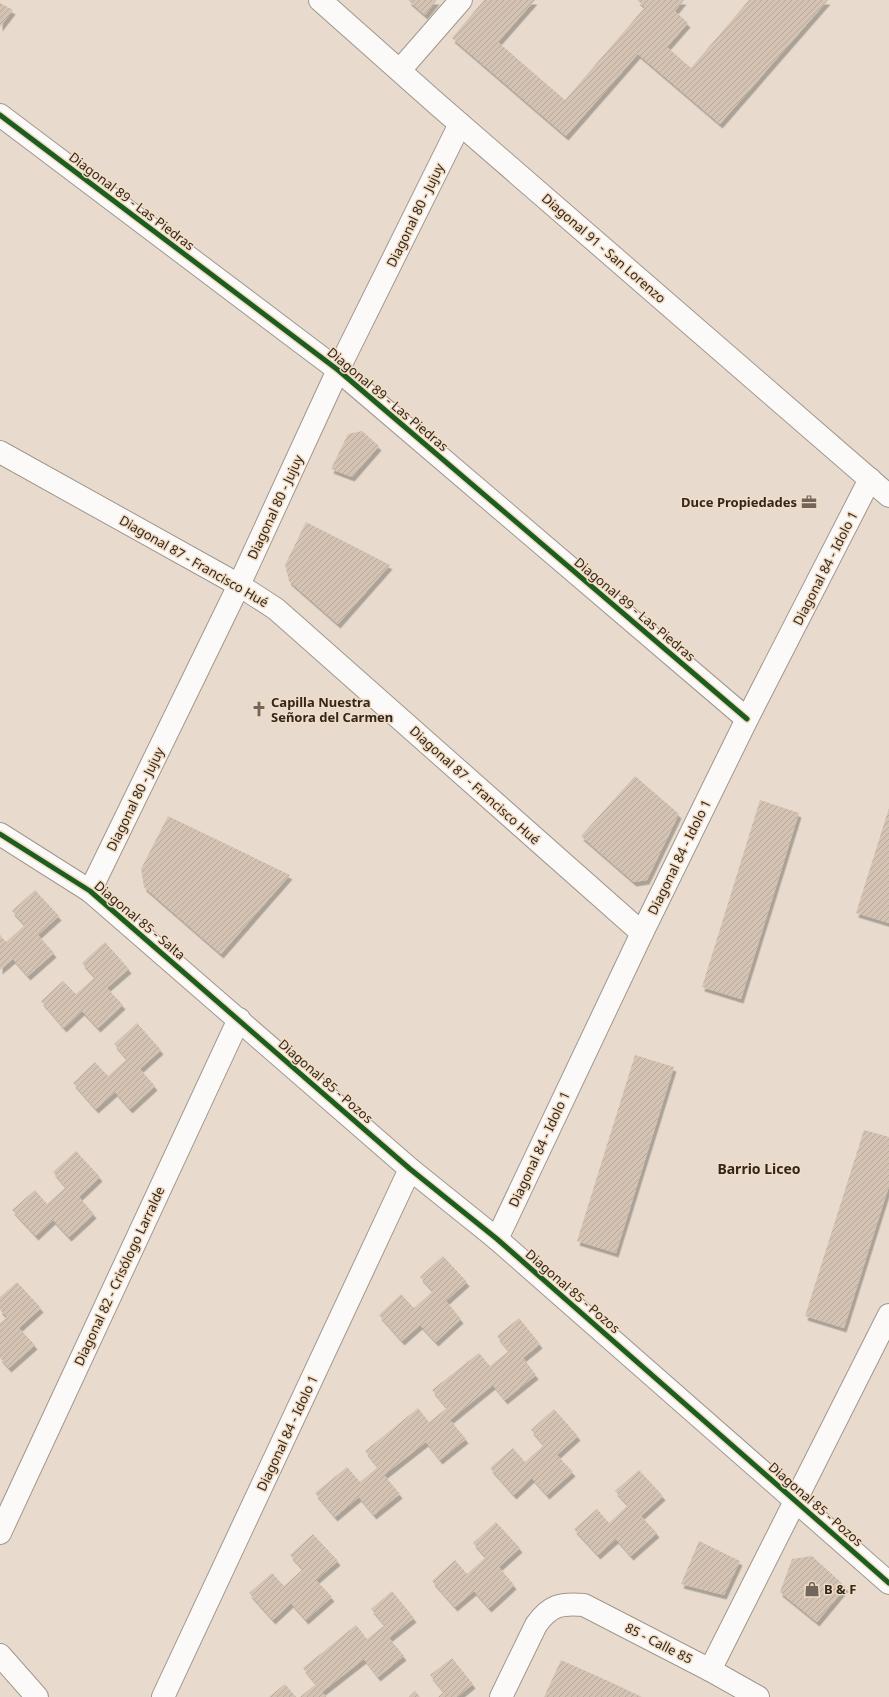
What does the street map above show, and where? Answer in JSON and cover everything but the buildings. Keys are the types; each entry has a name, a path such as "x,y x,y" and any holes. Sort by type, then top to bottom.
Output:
{"street":[{"name":"Diagonal 91 - San Lorenzo","path":"320,0 460,124 889,496"},
{"path":"400,70 461,0"},
{"name":"Diagonal 89 - Las Piedras","path":"0,115 338,370 747,719"},
{"name":"Diagonal 80 - Jujuy","path":"90,890 239,585 338,370 460,124"},
{"name":"Diagonal 87 - Francisco Hué","path":"0,452 239,585 276,609 642,933"},
{"name":"Diagonal 84 - Idolo 1","path":"497,1239 642,933 747,719 870,479"},
{"name":"Diagonal 85 - Salta","path":"0,834 90,890 239,1019"},
{"name":"Diagonal 85 - Pozos","path":"239,1019 410,1169 497,1239 889,1583"},
{"name":"Diagonal 82 - Crisólogo Larralde","path":"0,1533 239,1019"},
{"name":"Diagonal 84 - Idolo 1","path":"163,1697 410,1169"},
{"path":"710,1670 889,1315"},
{"name":"85 - Calle 85","path":"501,1697 536,1625 544,1614 555,1606 569,1604 584,1605 710,1670 758,1697"},
{"path":"0,1655 37,1697"}],"cycle path":[{"path":"0,115 338,370 747,719"},
{"path":"0,834 90,891 410,1169 497,1239 889,1583"}],"place":[{"name":"Duce Propiedades","path":"809,502"},
{"name":"Capilla Nuestra Señora del Carmen","path":"259,709"},
{"name":"B & F","path":"812,1589"}],"district":[{"name":"Barrio Liceo","path":"759,1169"}]}
